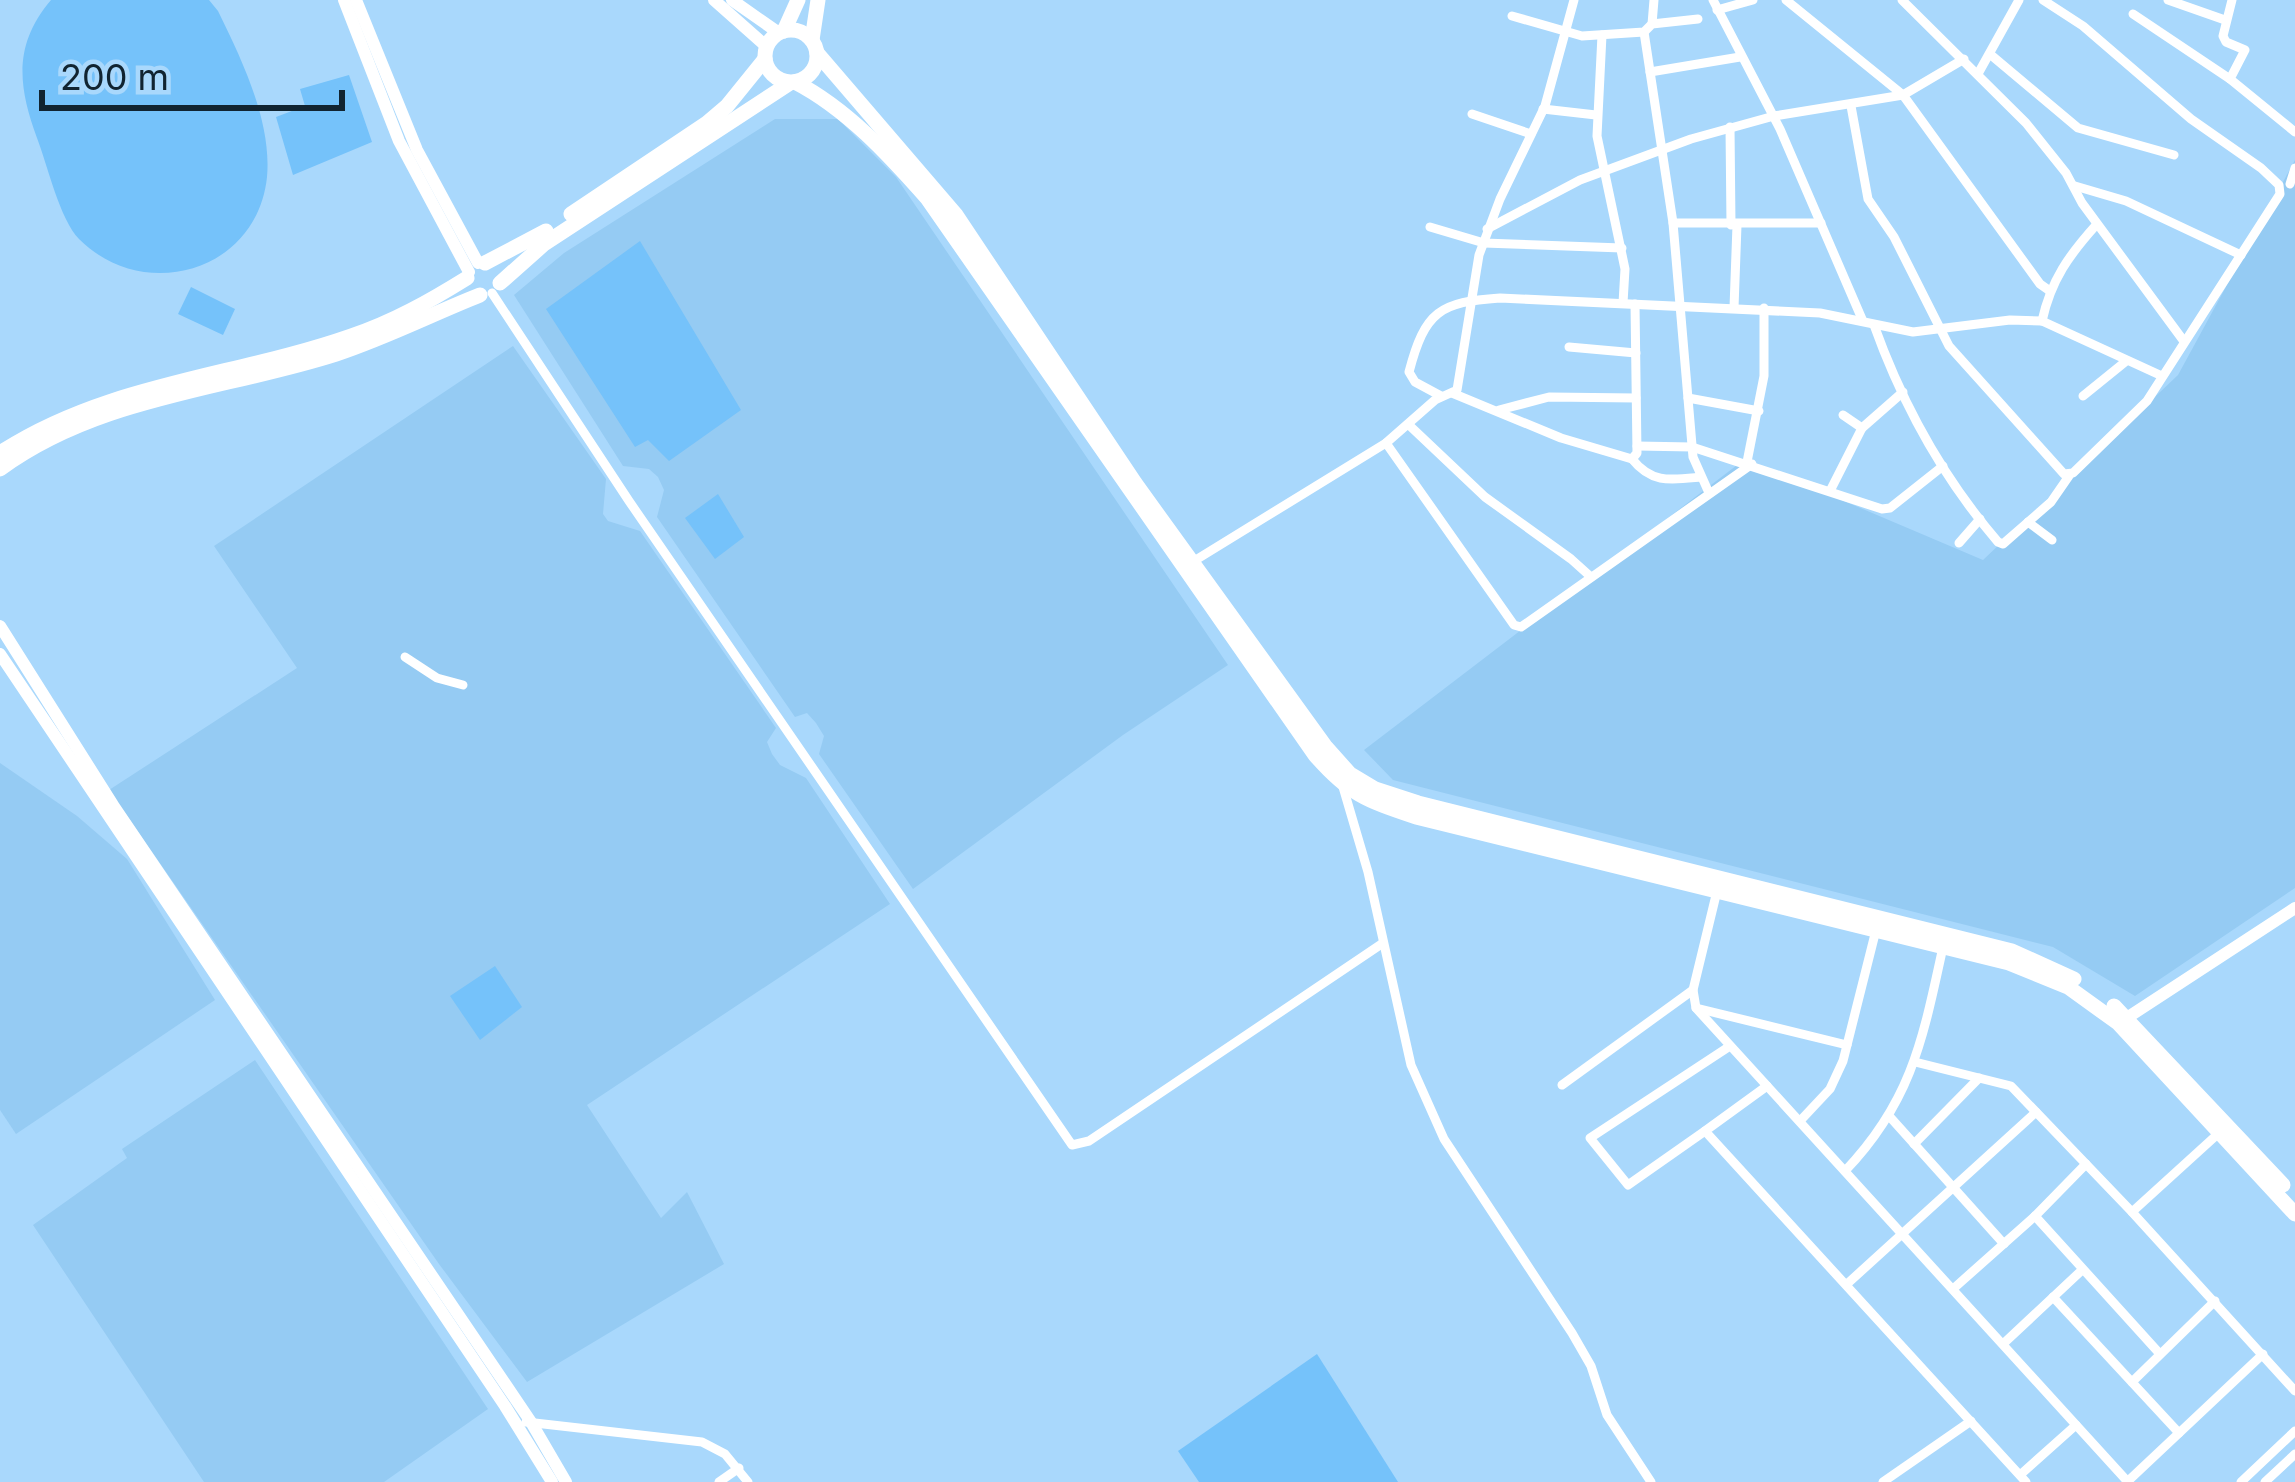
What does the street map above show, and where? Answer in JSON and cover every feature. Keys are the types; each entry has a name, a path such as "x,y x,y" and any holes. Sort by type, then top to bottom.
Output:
{"main road":[{"path":"0,453 46,425 97,405 355,335 432,300 475,269 524,245 727,106 781,32 798,0"},
{"path":"0,469 47,438 93,420 218,382 335,354 490,290 544,244 814,69 818,0"},
{"path":"781,32 802,32 956,215 1135,483 1350,774 1375,790 2012,951 2088,987 2295,1198"},
{"path":"766,52 772,74 829,103 897,164 927,199 1116,475 1343,787 1416,817 2008,963 2068,987 2122,1020 2295,1214"},
{"path":"475,269 494,266 490,290"},
{"path":"475,269 473,292 490,290"}],"street":[{"path":"344,0 399,141 475,269"},
{"path":"356,0 417,150 475,269"},
{"path":"714,0 766,52"},
{"path":"732,0 781,32"},
{"path":"1194,561 1386,443 1459,385 1470,300 1487,229 1544,109 1574,0"},
{"path":"1654,0 1648,28 1650,72 1673,224 1692,447 1709,493"},
{"path":"1753,0 1715,5 1774,116 1862,320"},
{"path":"1786,0 1903,95 1960,178 2050,291"},
{"path":"1902,0 2009,106 2075,186 2097,224 2183,340"},
{"path":"1979,72 2019,0"},
{"path":"1998,542 2003,544 2050,502 2068,476 2147,401 2278,201 2279,185 2158,92 2083,26 2043,0"},
{"path":"2168,0 2225,20"},
{"path":"2230,79 2245,50 2223,36 2232,0"},
{"path":"2133,14 2230,79 2295,132"},
{"path":"1512,16 1567,34 1602,34 1698,19"},
{"path":"1602,34 1596,115 1636,353 1637,446 1632,459"},
{"path":"1991,55 2078,128 2174,155"},
{"path":"1650,72 1740,56"},
{"path":"1487,229 1605,171 1660,151 1774,116 1903,95 1964,59"},
{"path":"2009,106 2028,86"},
{"path":"1851,106 1868,199 1894,237 1949,346 2068,476"},
{"path":"1544,109 1596,115"},
{"path":"1472,114 1532,134"},
{"path":"1730,127 1734,308"},
{"path":"2290,184 2295,169"},
{"path":"2075,186 2126,201 2241,255"},
{"path":"1673,224 1821,223"},
{"path":"2042,321 2065,260 2097,224"},
{"path":"1430,226 1484,243 1622,248"},
{"path":"490,290 629,501 1072,1145 1089,1142 1383,943"},
{"path":"1700,477 1660,480 1632,459 1561,438 1415,382 1409,372 1427,327 1440,309 1470,300 1575,299 1764,308 1862,320 1912,332 2010,320 2042,321 2162,376"},
{"path":"1386,443 1514,625 1526,625 1749,463 1759,411 1764,308"},
{"path":"1874,325 1885,359 1942,466 2005,558"},
{"path":"1569,347 1636,353"},
{"path":"2084,396 2125,362"},
{"path":"1830,491 1862,428 1903,392"},
{"path":"1498,410 1549,397 1636,398"},
{"path":"1688,398 1759,411"},
{"path":"1843,415 1862,428"},
{"path":"1410,426 1485,497 1591,577"},
{"path":"1637,446 1692,447 1886,510 1942,466"},
{"path":"1959,543 1980,519"},
{"path":"2028,522 2052,540"},
{"path":"0,626 113,806 531,1422 566,1482"},
{"path":"0,654 515,1421 551,1482"},
{"path":"405,657 436,678 463,685"},
{"path":"1343,787 1368,872 1411,1065 1444,1139 1572,1333 1591,1366 1607,1415 1651,1482"},
{"path":"1717,891 1693,990 1696,1008 2127,1482 2263,1354"},
{"path":"2122,1020 2295,908"},
{"path":"1800,1121 1830,1089 1847,1045 1876,930"},
{"path":"1845,1171 1890,1117 1915,1062 1943,947"},
{"path":"1562,1085 1693,990"},
{"path":"1696,1008 1847,1045"},
{"path":"1730,1046 1590,1138 1628,1185 1768,1086"},
{"path":"1915,1062 2012,1086 2295,1391"},
{"path":"1914,1144 1979,1078"},
{"path":"1847,1284 2036,1112"},
{"path":"1890,1117 2004,1244"},
{"path":"1705,1131 2024,1479 2076,1425"},
{"path":"2132,1212 2220,1132"},
{"path":"1953,1289 2086,1164"},
{"path":"2035,1216 2160,1354"},
{"path":"2003,1344 2081,1271"},
{"path":"2053,1297 2179,1433"},
{"path":"2132,1382 2215,1301"},
{"path":"515,1421 702,1442 725,1454 748,1482"},
{"path":"1882,1482 1971,1421"},
{"path":"2241,1482 2295,1431"},
{"path":"2265,1482 2295,1454"},
{"path":"719,1482 739,1468"}],"shaded area":[{"path":"51,0 209,0 218,11 253,92 267,156 259,210 243,236 220,256 194,268 164,273 134,270 105,259 72,230 31,119 23,83 30,33"},
{"path":"349,75 372,142 293,175 276,117 305,106 300,89"},
{"path":"775,119 838,119 896,177 1228,665 1123,735 913,889 819,754 824,736 816,723 807,713 795,717 657,517 664,490 658,477 649,469 623,466 514,295 564,253"},
{"path":"2295,160 2295,888 2135,996 2053,947 1393,780 1364,750 1745,459 1983,560 2178,375"},
{"path":"640,241 741,410 669,461 648,440 635,447 546,309"},
{"path":"191,287 235,309 223,335 178,314"},
{"path":"513,346 606,479 603,514 608,521 640,531 776,728 767,742 772,754 780,765 806,778 890,904 587,1105 661,1218 687,1192 724,1264 527,1382 439,1264 109,790 297,668 214,546"},
{"path":"718,494 744,537 715,559 685,518"},
{"path":"0,763 77,816 127,859 215,1000 16,1134 0,1110"},
{"path":"495,966 522,1007 480,1040 450,996"},
{"path":"255,1060 488,1409 384,1482 204,1482 33,1225 127,1158 122,1149"},
{"path":"1317,1354 1398,1482 1199,1482 1178,1451"}]}
